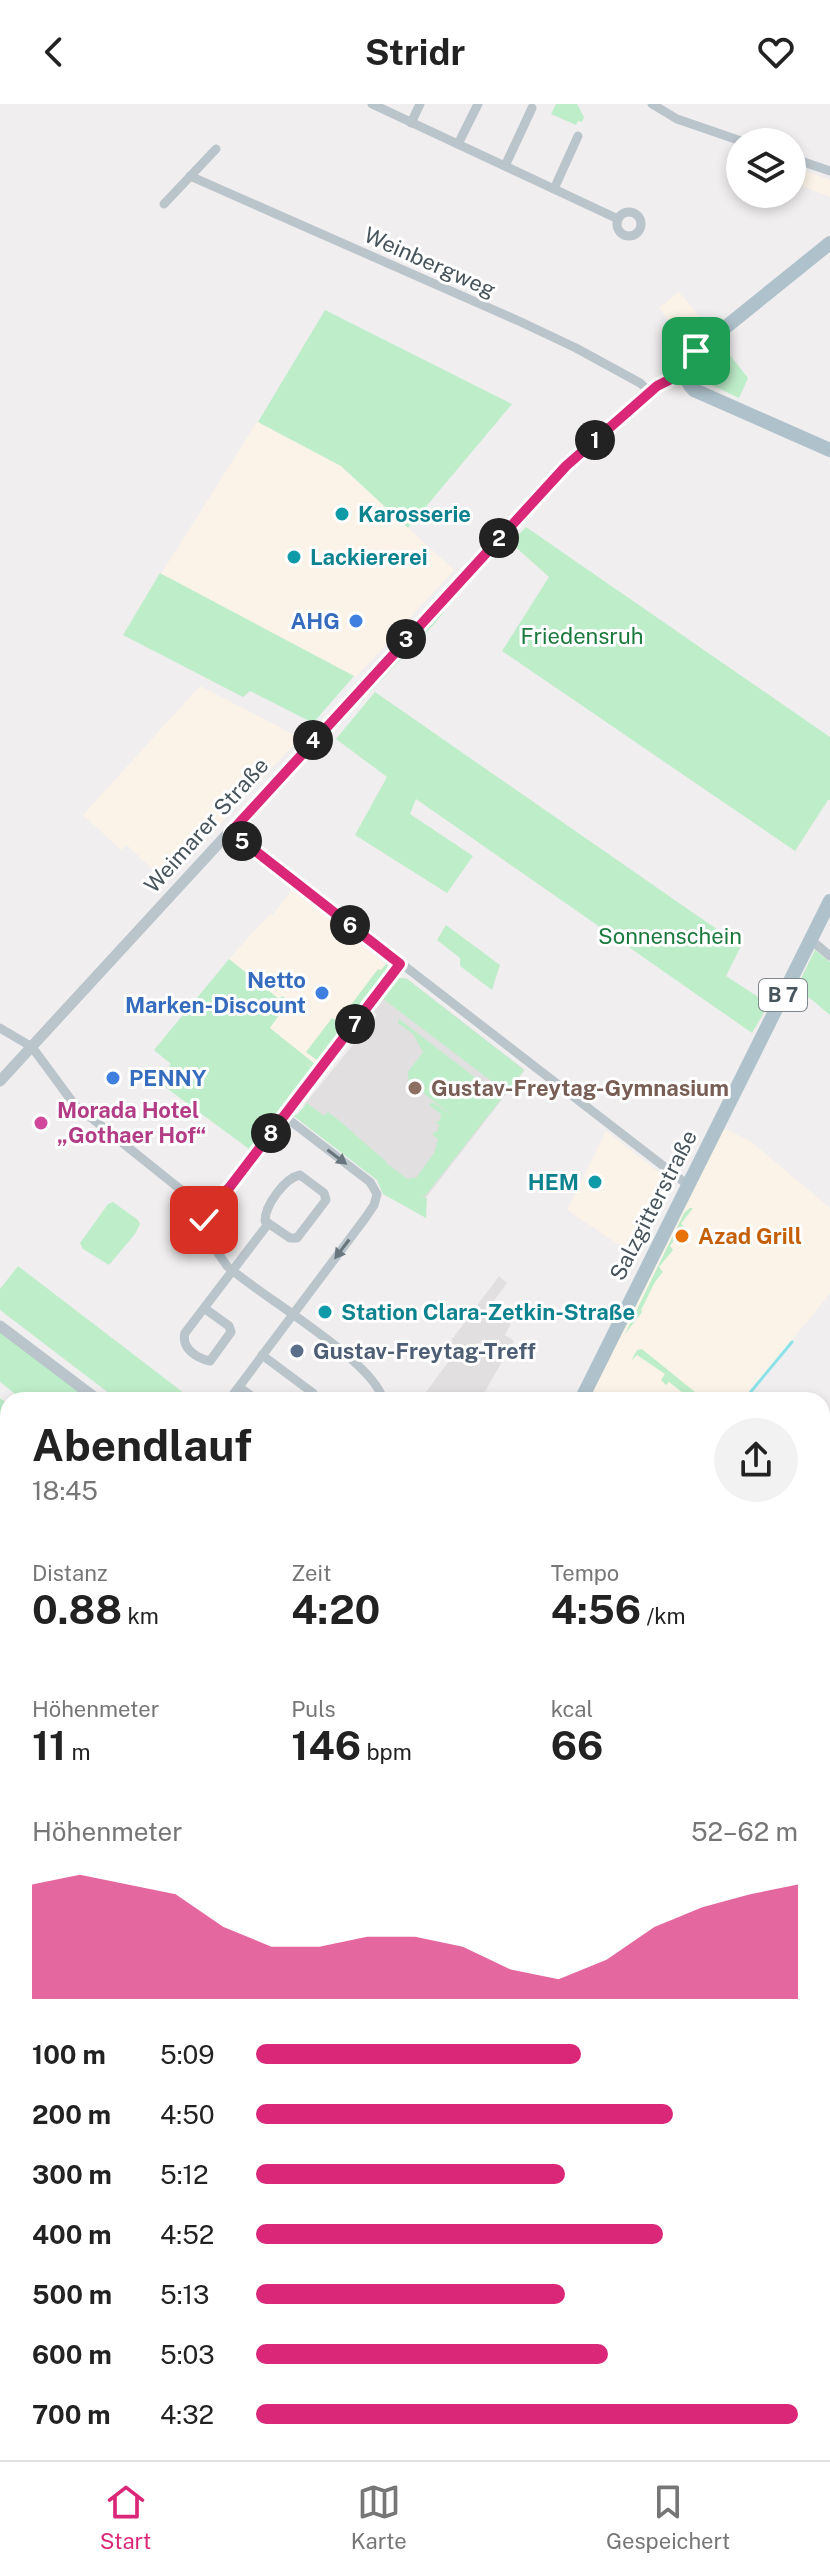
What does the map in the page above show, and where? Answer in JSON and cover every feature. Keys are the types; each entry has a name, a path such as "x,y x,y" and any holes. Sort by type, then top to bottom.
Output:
{"main road":[{"name":"Weimarer Straße","path":"685,372 688,361 696,351 830,243"},
{"path":"685,372 694,390 830,450"},
{"name":"Salzgitterstraße","path":"585,1392 830,901"}],"street":[{"path":"372,104 618,219"},
{"path":"411,123 420,104"},
{"path":"458,144 478,104"},
{"path":"652,104 677,119 726,136"},
{"path":"505,166 532,108"},
{"path":"554,189 578,136"},
{"path":"164,204 216,149"},
{"path":"806,163 830,171"},
{"name":"Weinbergweg","path":"190,176 521,322 639,382 650,392"},
{"name":"Weimarer Straße","path":"0,1081 566,466 650,392 685,372"},
{"path":"231,832 688,1185"},
{"path":"811,940 830,956"},
{"path":"201,1213 229,1188 400,964"},
{"path":"0,1028 32,1047 74,1104 185,1193 201,1213 216,1250 233,1271 365,1370 381,1392"},
{"path":"235,1392 366,1217 377,1194 370,1182 284,1116"},
{"path":"300,1175 324,1193 326,1200 297,1238 290,1238 268,1224 265,1212 290,1178 300,1175"},
{"path":"204,1308 229,1326 231,1332 210,1361 203,1360 186,1347 183,1341 185,1333 204,1308 233,1271 268,1224"},
{"path":"0,1326 87,1392"},
{"path":"262,1355 312,1392"},
{"path":"239,1387 246,1392"}],"shaded area":[{"path":"806,171 830,180 830,197 806,188"},
{"path":"679,292 709,328 688,344 659,308"},
{"path":"257,422 341,466 454,570 356,677 161,574"},
{"path":"200,686 300,738 166,882 127,845 121,850 83,815"},
{"path":"292,890 390,967 340,1037 311,1068 259,1025 279,999 229,959 270,914 273,915"},
{"name":"Gustav-Freytag-Gymnasium","path":"396,978 406,978 525,1070 425,1199 304,1105 377,1015 371,1009"},
{"path":"723,1128 750,1141 830,1208 830,1293 750,1392 591,1392"},
{"name":"HEM","path":"606,1131 665,1177 672,1187 639,1258 567,1210"},
{"path":"499,1276 507,1283 490,1306 511,1323 505,1335 514,1341 485,1392 426,1392 458,1349 450,1342"}],"green space":[{"path":"556,104 577,104 584,117 582,122 578,121 576,125 551,114"},
{"path":"325,310 512,404 408,528 341,466 258,422"},
{"path":"722,345 748,378 739,398 703,381 698,374 704,361"},
{"name":"Friedensruh","path":"526,527 830,737 830,800 795,851 502,651 549,577 511,543"},
{"path":"160,573 354,676 313,723 250,691 243,697 123,635"},
{"path":"441,610 444,612 435,623 357,706 357,702"},
{"name":"Sonnenschein","path":"375,692 741,946 726,976 769,1004 752,1033 416,799 410,814 473,856 447,893 355,835 387,777 336,739"},
{"path":"446,925 500,965 492,990 460,966 460,958 437,940"},
{"path":"815,950 830,962 830,1015 811,999 795,991"},
{"path":"229,959 279,999 282,996 287,999 270,1028 315,1064 312,1068 304,1062 311,1068 249,1149 157,1081 171,1064 154,1050"},
{"path":"387,963 390,971 340,1037 318,1061 306,1052 332,1018 338,1022 378,969 381,970"},
{"path":"401,978 407,979 524,1070 507,1093 382,998"},
{"path":"399,1019 502,1098 425,1196 420,1194 427,1199 426,1218 383,1194 377,1180 291,1114 292,1111 297,1115 307,1103 324,1116 328,1112 386,1163 409,1180 416,1178 434,1153 438,1139 432,1134 438,1130 439,1124 435,1123 440,1120 441,1114 429,1105 432,1102 452,1115 414,1086 409,1089 408,1072 423,1052 413,1034 398,1023"},
{"path":"113,1202 140,1224 109,1265 83,1249 80,1243 108,1204"},
{"path":"693,1208 681,1224 684,1226 670,1246 673,1250 659,1267 663,1272 653,1285 642,1312 625,1334 684,1213"},
{"path":"18,1266 183,1392 108,1392 0,1310 0,1289"},
{"path":"0,1331 80,1392 13,1392 0,1382"},
{"path":"642,1349 695,1392 682,1392 669,1382 666,1385 661,1380 665,1374 637,1355 631,1361 637,1350"}],"waterway":[{"path":"751,1392 792,1342"}],"place":[{"name":"Karosserie","path":"342,514"},
{"name":"Lackiererei","path":"294,557"},
{"name":"AHG","path":"356,621"},
{"name":"Netto Marken-Discount","path":"322,993"},
{"name":"PENNY","path":"113,1078"},
{"name":"Gustav-Freytag-Gymnasium","path":"415,1088"},
{"name":"Morada Hotel „Gothaer Hof“","path":"41,1123"},
{"name":"HEM","path":"595,1182"},
{"name":"Azad Grill","path":"682,1236"},
{"name":"Station Clara-Zetkin-Straße","path":"325,1312"},
{"name":"Gustav-Freytag-Treff","path":"297,1351"}],"route":[{"path":"204,1220 201,1213 229,1188 400,964 231,832 566,466 657,386 685,372 688,361 696,351"}]}
